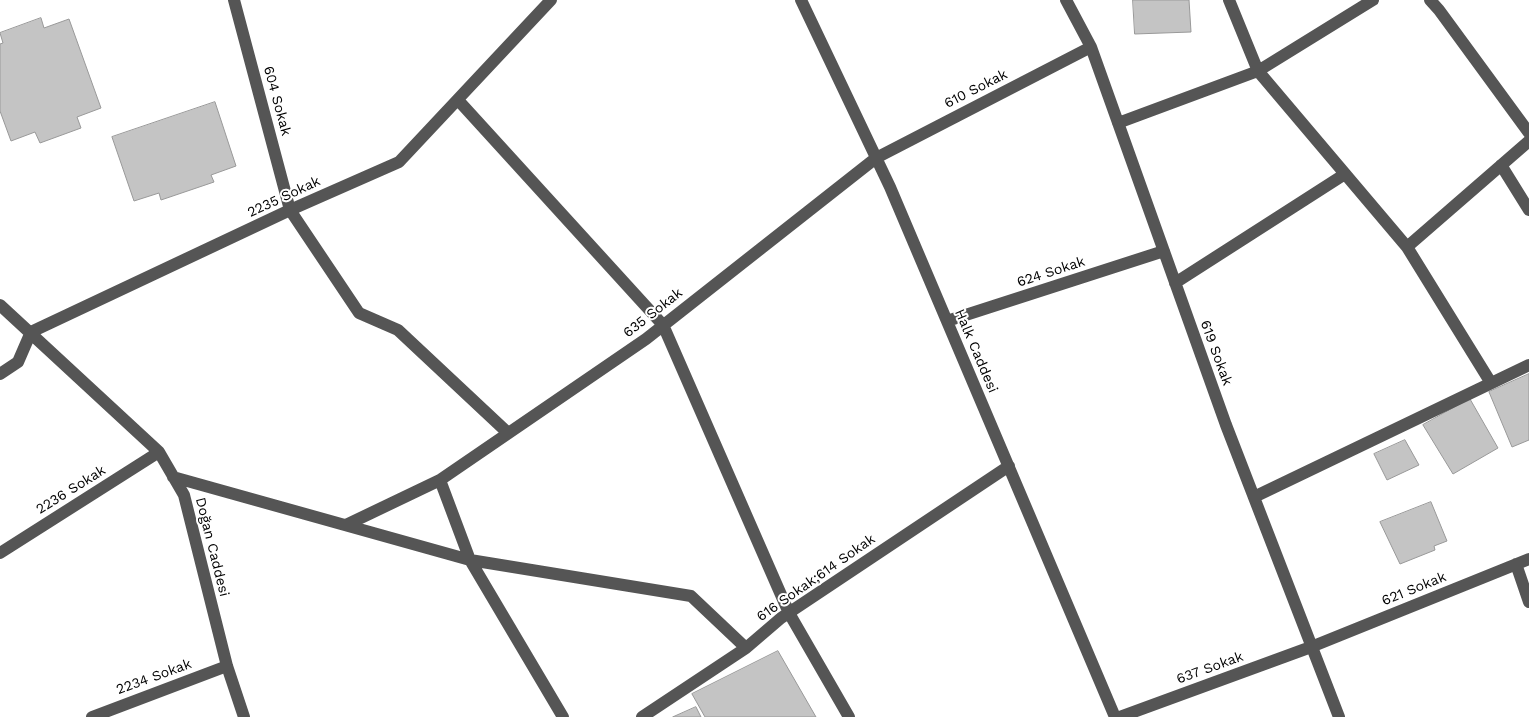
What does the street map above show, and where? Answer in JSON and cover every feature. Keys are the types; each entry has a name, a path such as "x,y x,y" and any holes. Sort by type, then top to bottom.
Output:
{"street":[{"name":"604 Sokak","path":"234,0 290,210 359,313 398,330 508,433"},
{"name":"2235 Sokak","path":"31,332 290,210 399,162 551,0"},
{"name":"Halk Caddesi","path":"801,0 876,158 947,320 1115,717"},
{"name":"619 Sokak","path":"1066,0 1091,47 1226,425 1339,717"},
{"path":"1229,0 1258,71 1407,247 1491,383"},
{"path":"1118,123 1258,71 1373,0"},
{"path":"1430,0 1529,133"},
{"name":"610 Sokak","path":"876,158 1091,47"},
{"path":"458,100 663,325 789,613 849,717"},
{"path":"1407,247 1529,141"},
{"name":"635 Sokak","path":"346,525 440,480 638,345 876,158"},
{"path":"1501,165 1529,210"},
{"path":"1175,283 1345,174"},
{"name":"624 Sokak","path":"947,320 1164,251"},
{"name":"Doğan Caddesi","path":"0,305 159,452 184,495 227,666 244,717"},
{"path":"0,374 18,362 31,332"},
{"path":"1254,498 1529,365"},
{"name":"2236 Sokak","path":"0,553 159,452"},
{"name":"616 Sokak;614 Sokak","path":"642,717 746,648 789,613 1009,466"},
{"path":"173,477 470,560 691,596 746,648"},
{"path":"440,480 470,560 564,717"},
{"name":"621 Sokak","path":"1311,646 1529,559"},
{"path":"1516,564 1529,602"},
{"name":"637 Sokak","path":"1120,717 1311,646"},
{"name":"2234 Sokak","path":"92,717 227,666"}],"building":[{"path":"1133,0 1189,0 1191,32 1135,34"},
{"path":"41,18 44,28 69,19 101,108 77,117 81,128 40,143 35,132 11,141 0,111 0,44 3,43 0,33"},
{"path":"215,102 236,166 211,175 214,182 161,200 159,193 134,201 112,137"},
{"path":"1529,374 1529,440 1512,447 1489,392"},
{"path":"1470,399 1498,448 1453,474 1423,425"},
{"path":"1405,440 1419,465 1387,480 1374,454"},
{"path":"1431,502 1447,541 1434,546 1435,550 1400,564 1380,522"},
{"path":"778,651 816,717 705,717 692,694"},
{"path":"696,707 701,717 673,717"}]}
